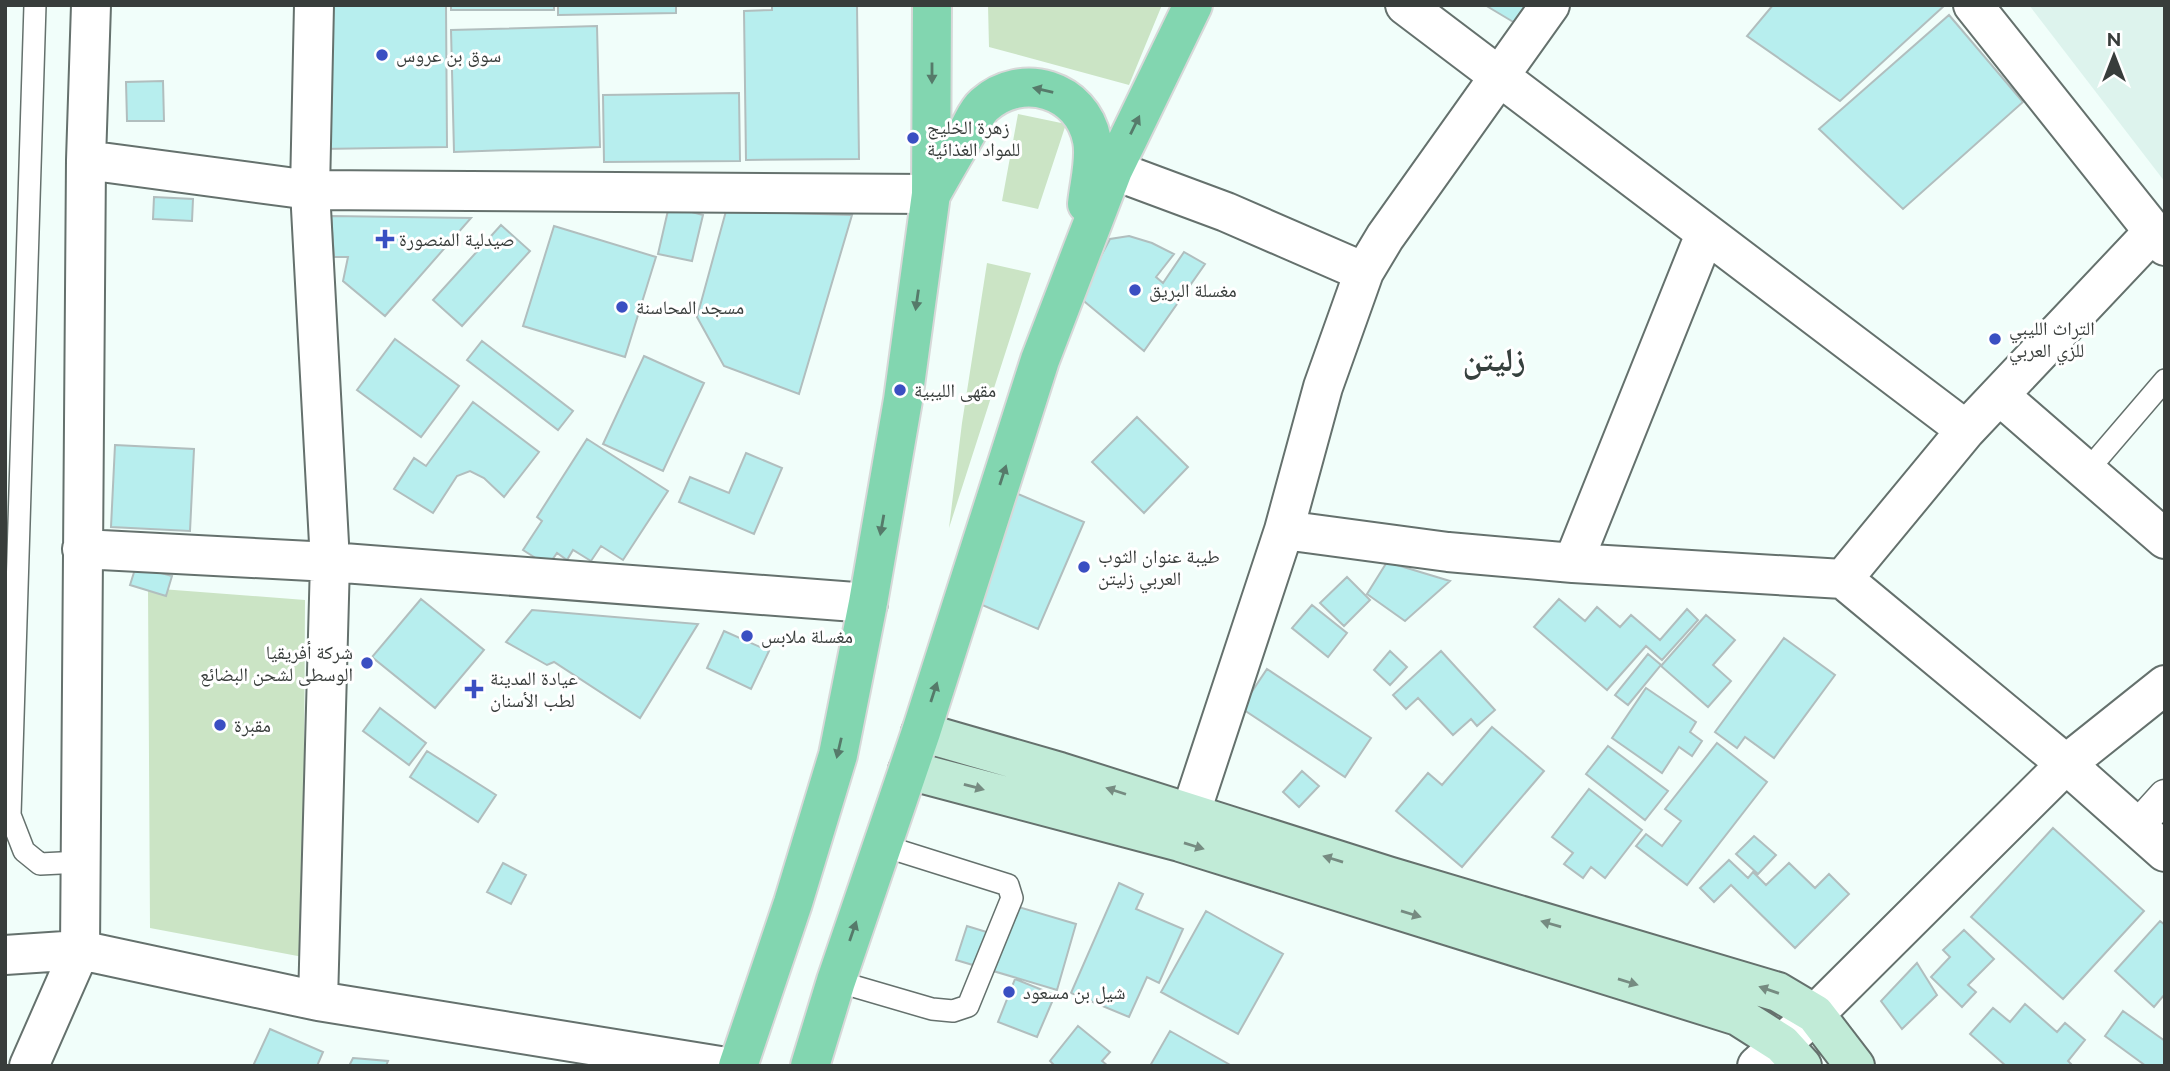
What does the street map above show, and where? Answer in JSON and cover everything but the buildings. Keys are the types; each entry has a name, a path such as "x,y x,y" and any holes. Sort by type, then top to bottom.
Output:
{"main road":[{"path":"738,1066 793,903 838,755 869,603 903,400 931,194 932,5"},
{"path":"810,1066 836,981 884,846 1040,360 1113,170 1193,5"},
{"path":"931,194 981,108 997,94 1017,87 1038,87 1058,93 1075,105 1087,123 1093,142 1081,255"},
{"path":"921,732 1060,772 1388,876 1778,992 1815,1014 1855,1066"},
{"path":"908,770 1180,842 1738,1016 1780,1058"}],"street":[{"path":"29,1066 80,950 86,160 91,5"},
{"path":"314,5 310,190 330,562 318,1001"},
{"path":"1405,5 1966,430"},
{"path":"1190,815 1284,530 1323,387 1364,272 1385,237 1550,5"},
{"path":"1843,579 1966,430 2159,239 1973,5"},
{"path":"86,160 310,190 931,194"},
{"path":"1113,170 1226,212 1364,272"},
{"path":"1573,563 1705,234"},
{"path":"1999,395 2163,534"},
{"path":"1284,530 1448,552 1573,563 1843,579 2066,764 2165,852"},
{"path":"82,549 330,562 869,603"},
{"path":"1780,1058 1815,1014 2066,764 2165,685"},
{"path":"2136,828 2165,796"},
{"path":"5,955 80,950 318,1001 720,1066"}],"lane":[{"path":"34,5 10,815 24,851 40,864 81,862"},
{"path":"2087,471 2165,380"},
{"path":"836,981 932,1009 953,1011 968,1006 1012,898 1008,886 884,846"}],"shaded area":[{"path":"2029,5 2165,5 2165,182"}],"green space":[{"path":"988,5 1162,5 1129,85 989,47"},
{"path":"1018,114 1066,124 1038,209 1002,201"},
{"path":"987,263 1031,273 949,528 962,423"},
{"path":"148,588 305,600 303,957 150,928"}],"place":[{"name":"سوق بن عروس","path":"382,55"},
{"name":"زهرة الخليج للمواد الغذائية","path":"913,138"},
{"name":"صيدلية المنصورة","path":"385,239"},
{"name":"مغسلة البريق","path":"1135,290"},
{"name":"مسجد المحاسنة","path":"622,307"},
{"name":"التراث الليبي للزي العربي","path":"1995,339"},
{"name":"مقهى الليبية","path":"900,390"},
{"name":"طيبة عنوان الثوب العربي زليتن","path":"1084,567"},
{"name":"مغسلة ملابس","path":"747,636"},
{"name":"شركة أفريقيا الوسطى لشحن البضائع","path":"367,663"},
{"name":"عيادة المدينة لطب الأسنان","path":"474,689"},
{"name":"مقبرة","path":"220,725"},
{"name":"شيل بن مسعود","path":"1009,992"}],"district":[{"name":"زليتن","path":"1494,359"}]}
